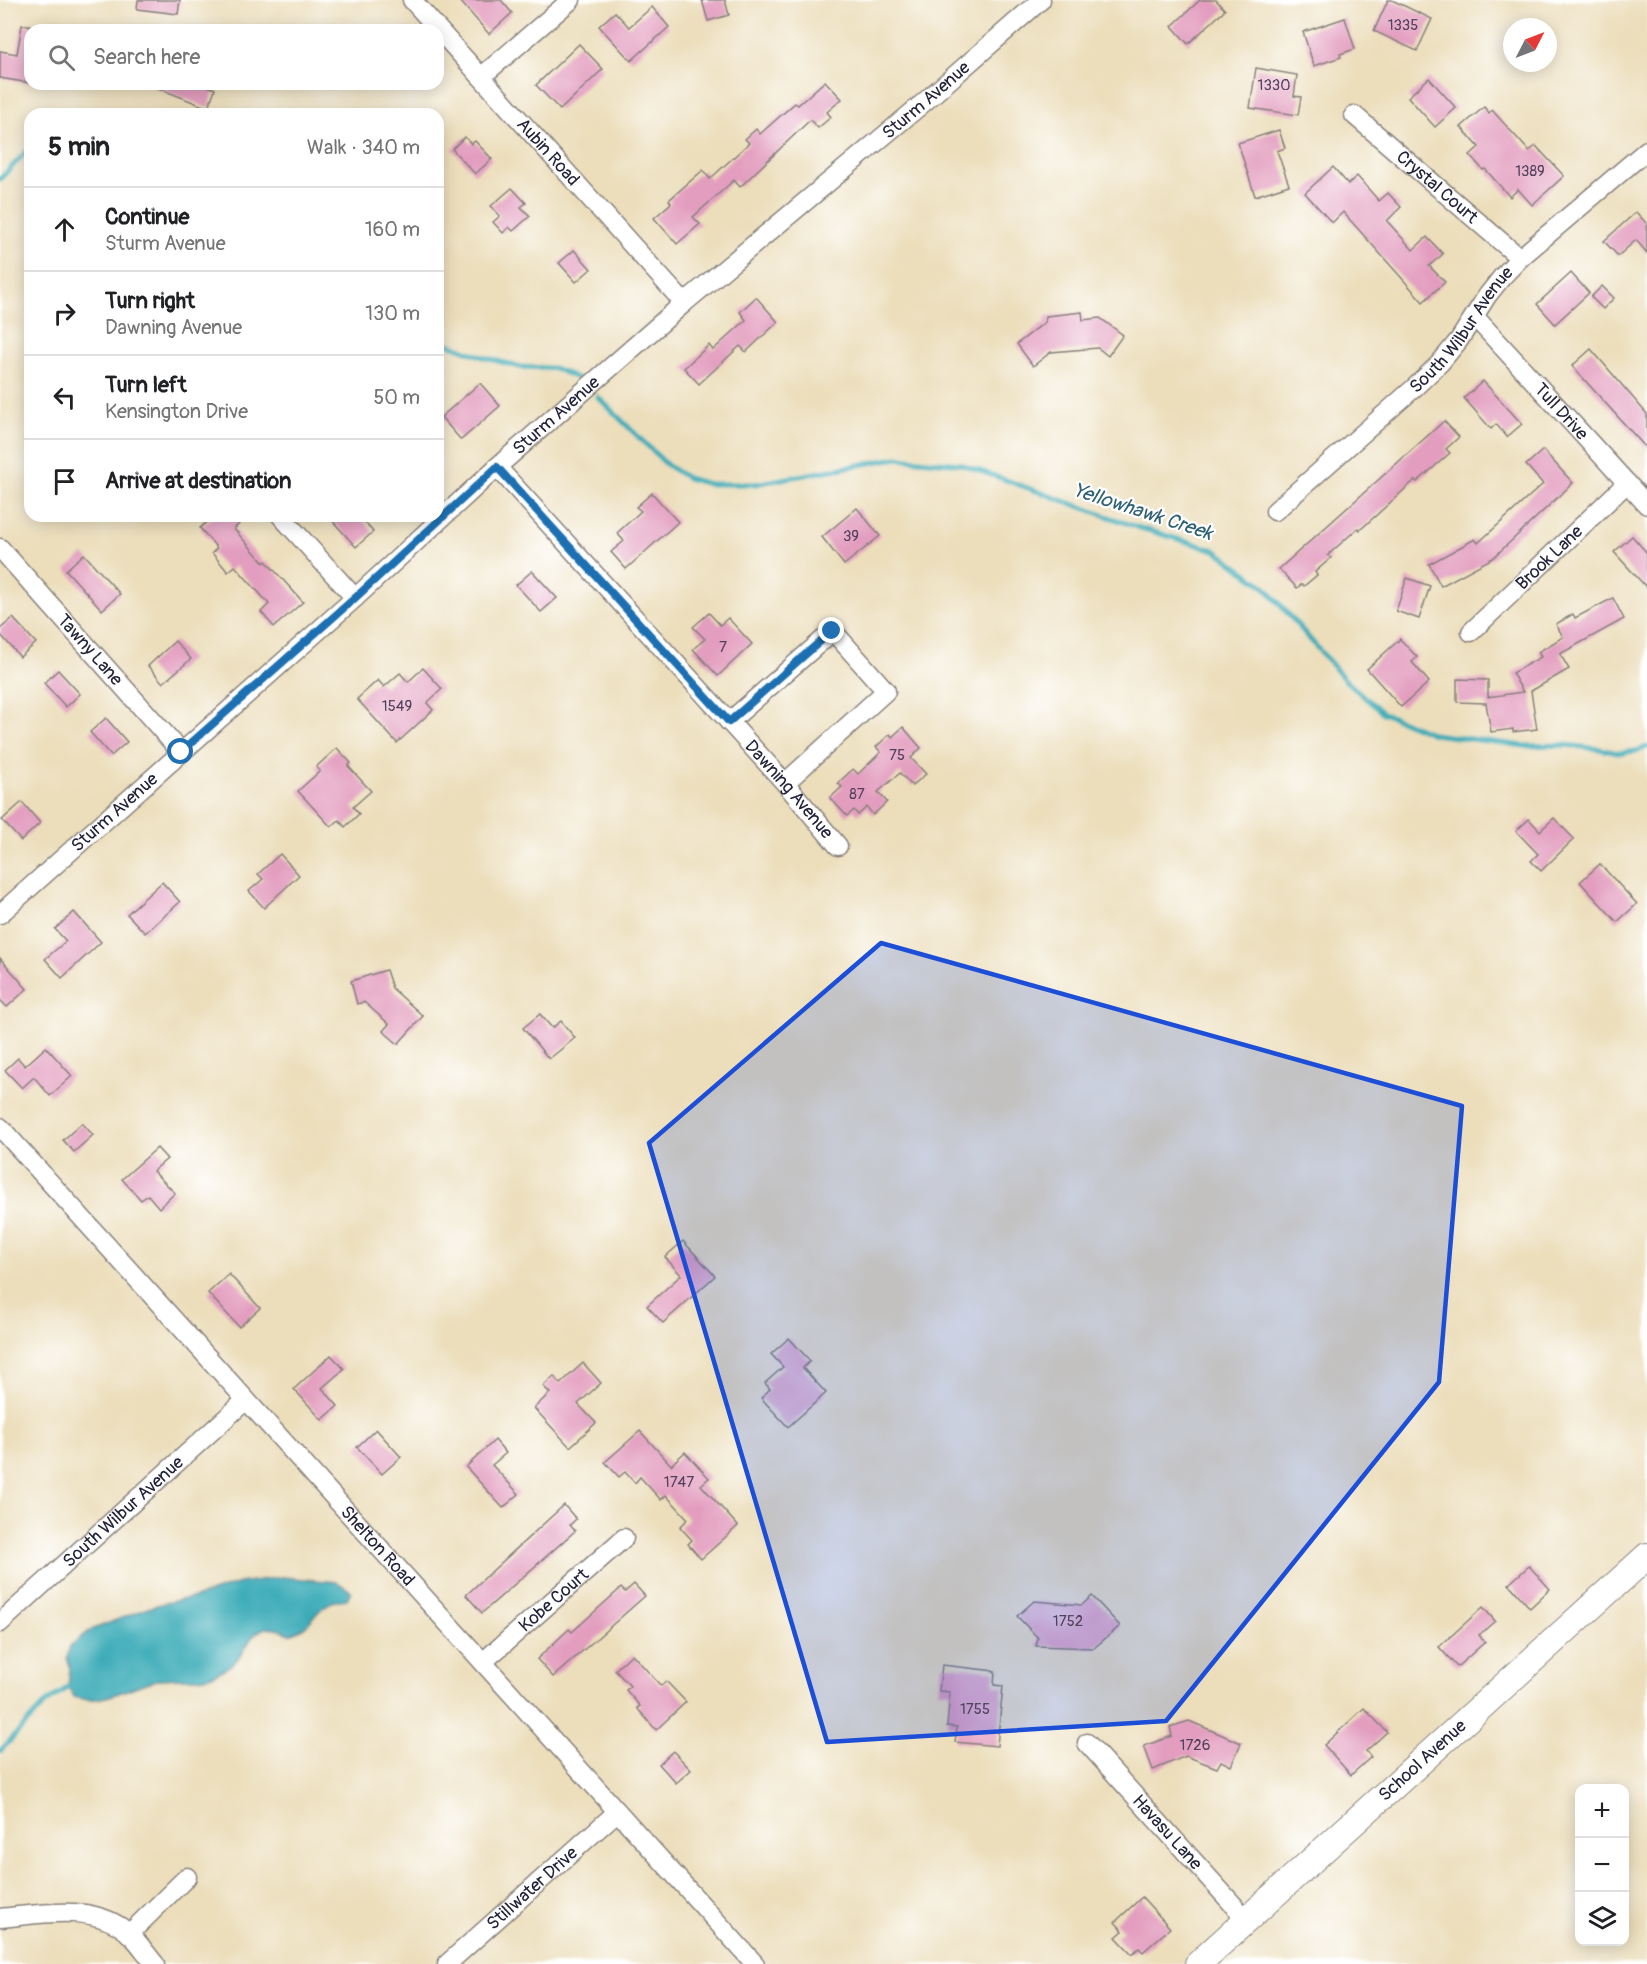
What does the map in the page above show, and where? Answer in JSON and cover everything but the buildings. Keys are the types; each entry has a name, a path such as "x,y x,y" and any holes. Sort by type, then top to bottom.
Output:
{"main road":[{"name":"School Avenue","path":"1198,1964 1647,1556"}],"street":[{"name":"Aubin Road","path":"412,0 434,24"},
{"path":"481,77 571,0"},
{"name":"Sturm Avenue","path":"444,516 684,303 913,112 1041,0"},
{"name":"Aubin Road","path":"444,36 684,303"},
{"name":"Crystal Court","path":"1354,115 1520,258"},
{"name":"South Wilbur Avenue","path":"1275,511 1414,388 1446,355 1475,317 1487,296 1520,258 1646,154"},
{"name":"Tull Drive","path":"1475,317 1647,505"},
{"name":"Dawning Avenue","path":"497,467 785,783 838,846"},
{"name":"Brook Lane","path":"1471,632 1628,483"},
{"path":"286,522 355,598"},
{"name":"Sturm Avenue","path":"0,914 437,522"},
{"name":"Tawny Lane","path":"0,548 181,752"},
{"path":"729,722 832,631 886,691 785,783"},
{"name":"Shelton Road","path":"0,1127 755,1964"},
{"name":"South Wilbur Avenue","path":"0,1623 246,1400"},
{"name":"Kobe Court","path":"483,1662 624,1538"},
{"name":"Havasu Lane","path":"1087,1743 1247,1920"},
{"name":"Stillwater Drive","path":"447,1964 617,1812"},
{"path":"129,1934 187,1877"},
{"path":"0,1918 71,1912 100,1917 129,1934 155,1964"}],"highlighted area":[{"path":"881,943 1462,1106 1439,1382 1166,1721 827,1742 649,1143"}],"water":[{"path":"282,1577 337,1582 351,1591 347,1599 327,1604 298,1631 289,1634 270,1628 259,1631 235,1661 211,1675 152,1681 96,1699 74,1697 68,1687 70,1667 67,1658 70,1646 91,1630 164,1603 197,1597 239,1583"}],"waterway":[{"name":"Yellowhawk Creek","path":"0,179 24,154"},
{"name":"Yellowhawk Creek","path":"444,342 483,357 520,367 554,368 577,378"},
{"name":"Yellowhawk Creek","path":"598,397 667,465 687,478 709,484 755,484 897,458 961,464 1137,527 1215,550 1265,587 1345,680 1383,713 1433,734 1524,746 1565,745 1618,753 1647,747"},
{"path":"0,1751 45,1704 68,1687"}],"route":[{"path":"181,752 355,598 497,467 729,722 832,631"}]}
